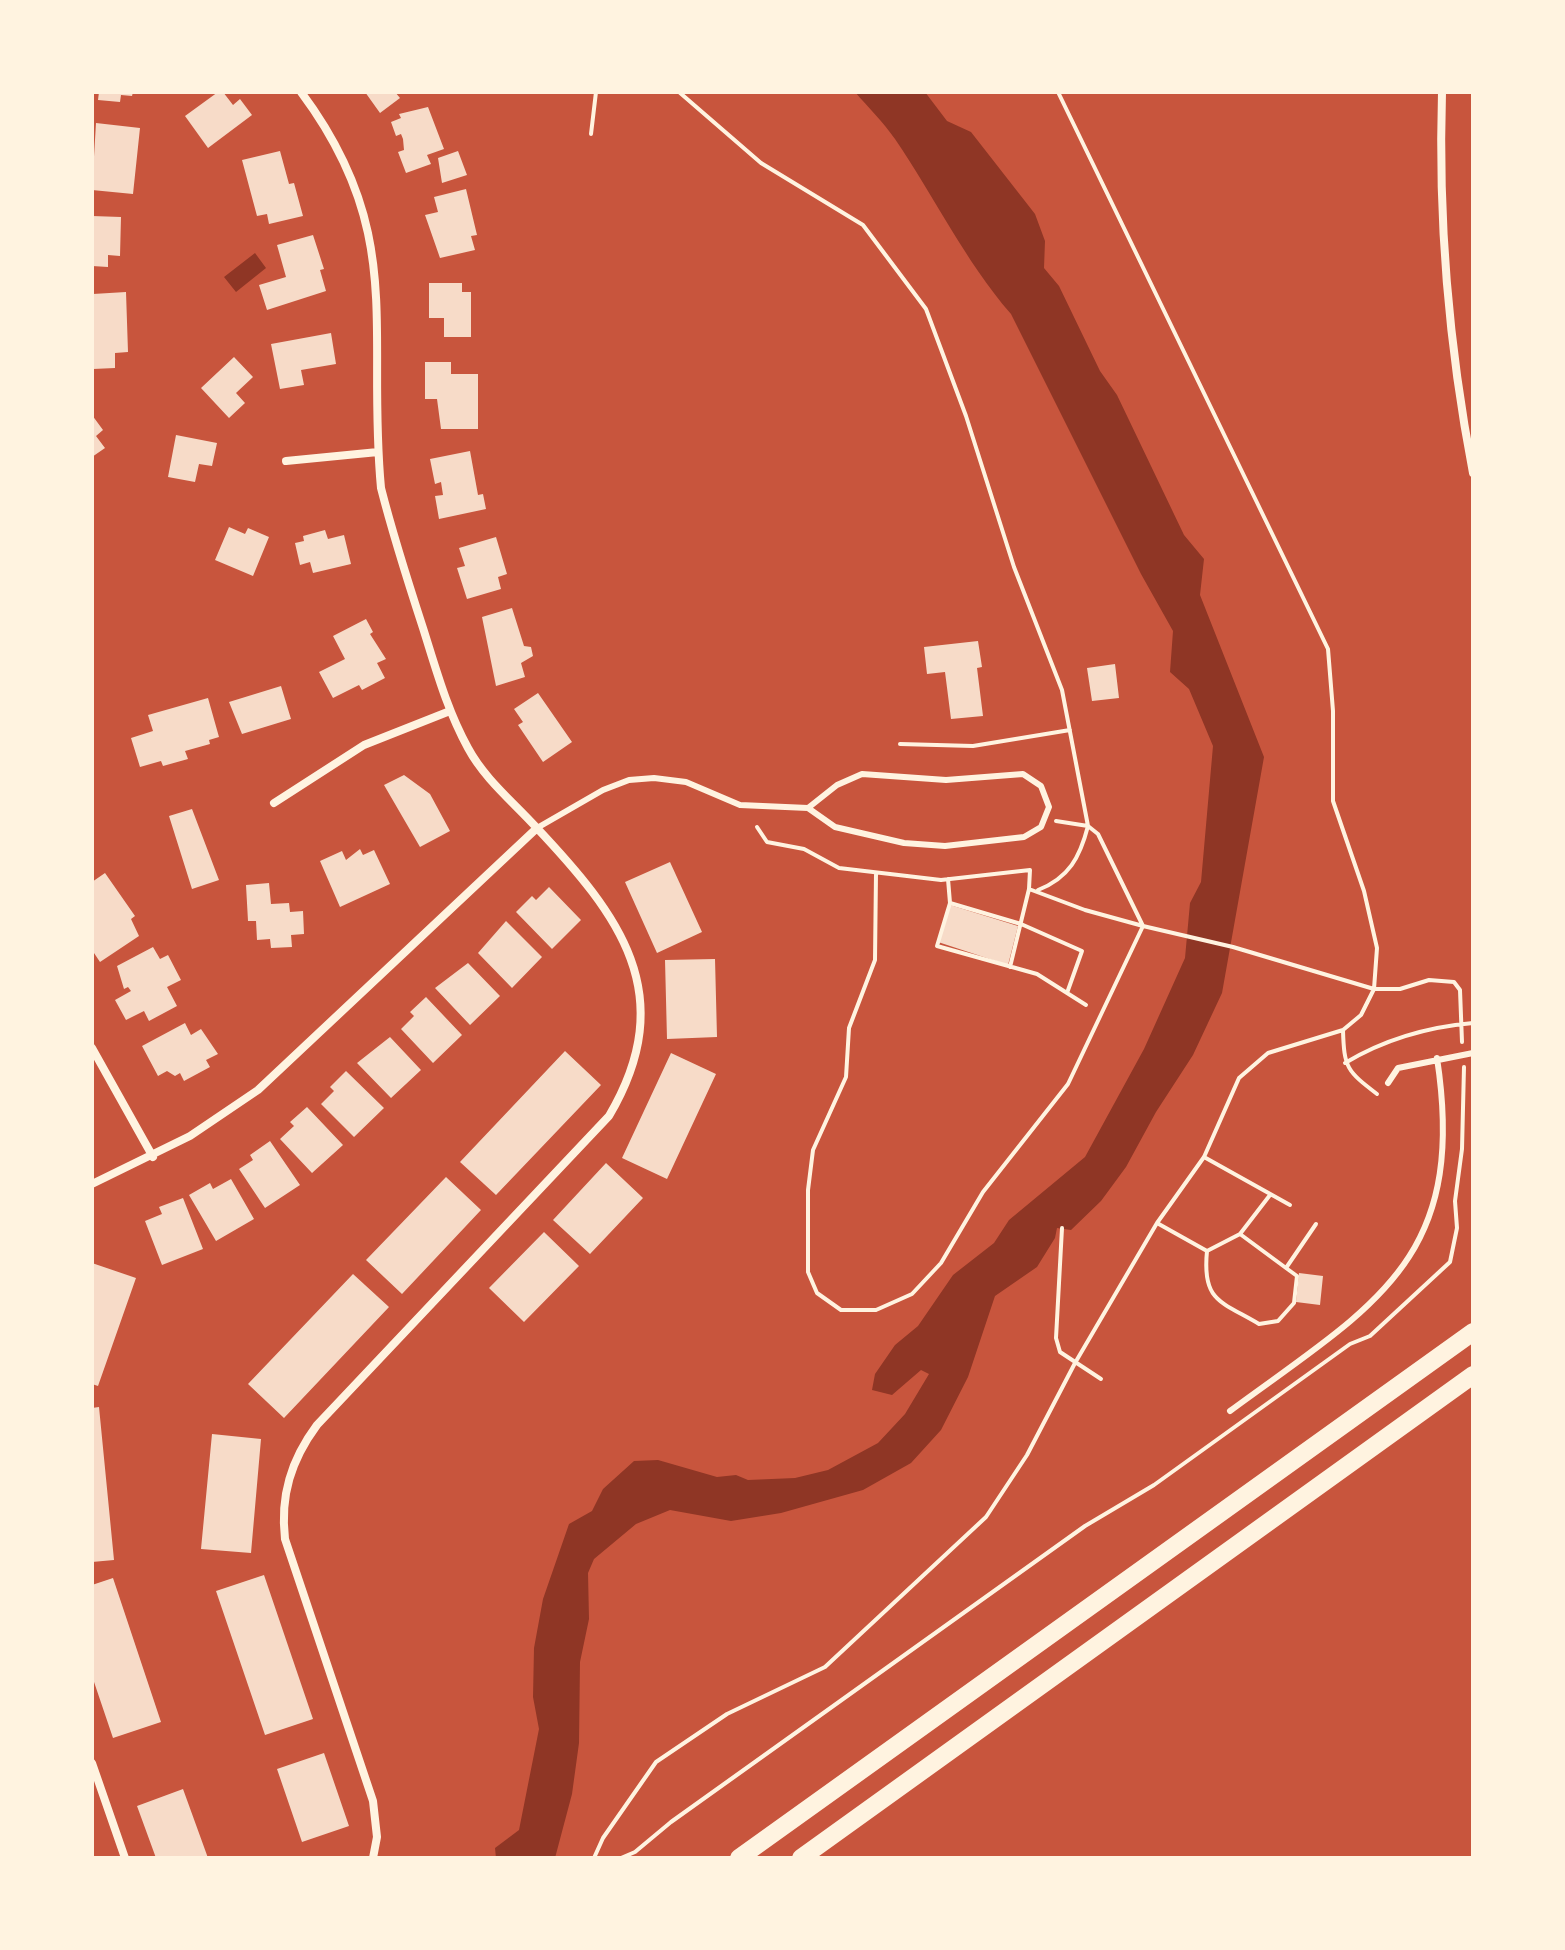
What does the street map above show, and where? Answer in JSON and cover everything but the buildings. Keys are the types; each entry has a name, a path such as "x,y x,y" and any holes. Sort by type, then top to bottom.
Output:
{"main road":[{"path":"739,1858 1473,1332"},
{"path":"801,1858 1473,1375"}],"street":[{"path":"301,92 331,135 353,179 374,250 378,299 378,452 381,488 450,711 469,750 492,782 537,828 609,912 629,953 639,996 640,1019 628,1079 596,1132 317,1425 298,1455 286,1488 283,1522 289,1556 373,1801 377,1837 373,1858"},
{"path":"1442,92 1440,164 1449,316 1473,473"},
{"path":"286,461 378,452"},
{"path":"274,803 364,745 450,711"},
{"path":"92,1184 153,1157 258,1090 537,828"},
{"path":"92,1048 153,1157"},
{"path":"92,1763 125,1858"}],"lane":[{"path":"537,828 568,808 629,780 654,778 686,782 740,805 808,808 835,827 865,836 945,846 1024,837 1041,827 1047,817 1048,797 1032,777 1023,774 934,780 862,774 837,785 808,808"},
{"path":"1388,1083 1398,1068 1473,1053"},
{"path":"1230,1411 1354,1320 1384,1293 1414,1251 1429,1220 1442,1170 1442,1088 1437,1058"}],"path":[{"path":"591,134 596,92"},
{"path":"679,92 761,163 863,225 926,309 966,416 1014,567 1062,690 1070,730 1088,826 1082,849 1071,869 1053,885 1036,891"},
{"path":"594,1858 603,1838 656,1762 727,1714 825,1667 986,1517 1027,1455 1075,1363 1157,1223 1204,1157 1239,1078 1268,1053 1343,1030 1361,1015 1374,989 1377,948 1364,891 1333,801 1333,711 1328,649 1058,92"},
{"path":"900,744 973,746 1070,730"},
{"path":"1047,817 1064,824 1088,826 1098,834 1143,926"},
{"path":"757,827 767,842 804,849 839,868 948,879 1030,870 1029,889 1010,967"},
{"path":"876,873 875,960 849,1028 846,1077 813,1150 808,1190 811,1251 808,1272 817,1293 841,1310 876,1310 912,1294 941,1263 969,1211 1068,1084 1143,926"},
{"path":"948,879 950,903 937,946 1037,974 1086,1005"},
{"path":"621,1858 635,1852 671,1822 1085,1526 1154,1485 1350,1344 1370,1336 1427,1287 1450,1262 1457,1228 1455,1201 1462,1149 1461,1101 1466,1085 1460,990 1454,982 1429,980 1400,989 1374,989 1233,947 1098,914 1029,889"},
{"path":"950,903 1021,924 1082,951 1067,993"},
{"path":"1345,1063 1373,1046 1437,1026 1473,1023"},
{"path":"1343,1030 1345,1063 1351,1074 1377,1094"},
{"path":"1204,1157 1290,1205"},
{"path":"1207,1251 1240,1234 1270,1195"},
{"path":"1157,1223 1207,1251"},
{"path":"1286,1268 1316,1224"},
{"path":"1062,1228 1056,1338 1060,1352 1101,1379"},
{"path":"1207,1251 1204,1279 1216,1298 1259,1324 1278,1321 1294,1303 1297,1276 1240,1234"}],"shaded area":[{"path":"855,92 925,92 947,121 971,132 1035,214 1045,241 1044,268 1059,286 1100,371 1117,395 1184,535 1204,559 1200,595 1264,757 1222,993 1193,1055 1156,1112 1126,1167 1101,1201 1071,1230 1057,1228 1055,1238 1037,1267 995,1296 968,1377 941,1430 911,1463 863,1490 781,1513 731,1521 670,1510 636,1524 594,1559 588,1573 589,1619 580,1662 579,1743 572,1794 555,1858 496,1858 495,1848 519,1830 539,1729 533,1697 534,1648 543,1599 569,1524 592,1511 603,1489 634,1461 658,1460 717,1477 736,1475 748,1480 795,1478 828,1470 878,1443 905,1414 929,1374 921,1370 892,1395 872,1390 875,1374 895,1345 918,1326 953,1275 994,1243 1009,1220 1085,1157 1144,1049 1185,958 1190,903 1201,882 1213,746 1189,689 1170,672 1173,631 1141,574 1011,314 964,250 895,139"},
{"path":"255,253 266,268 236,292 224,277"}]}
